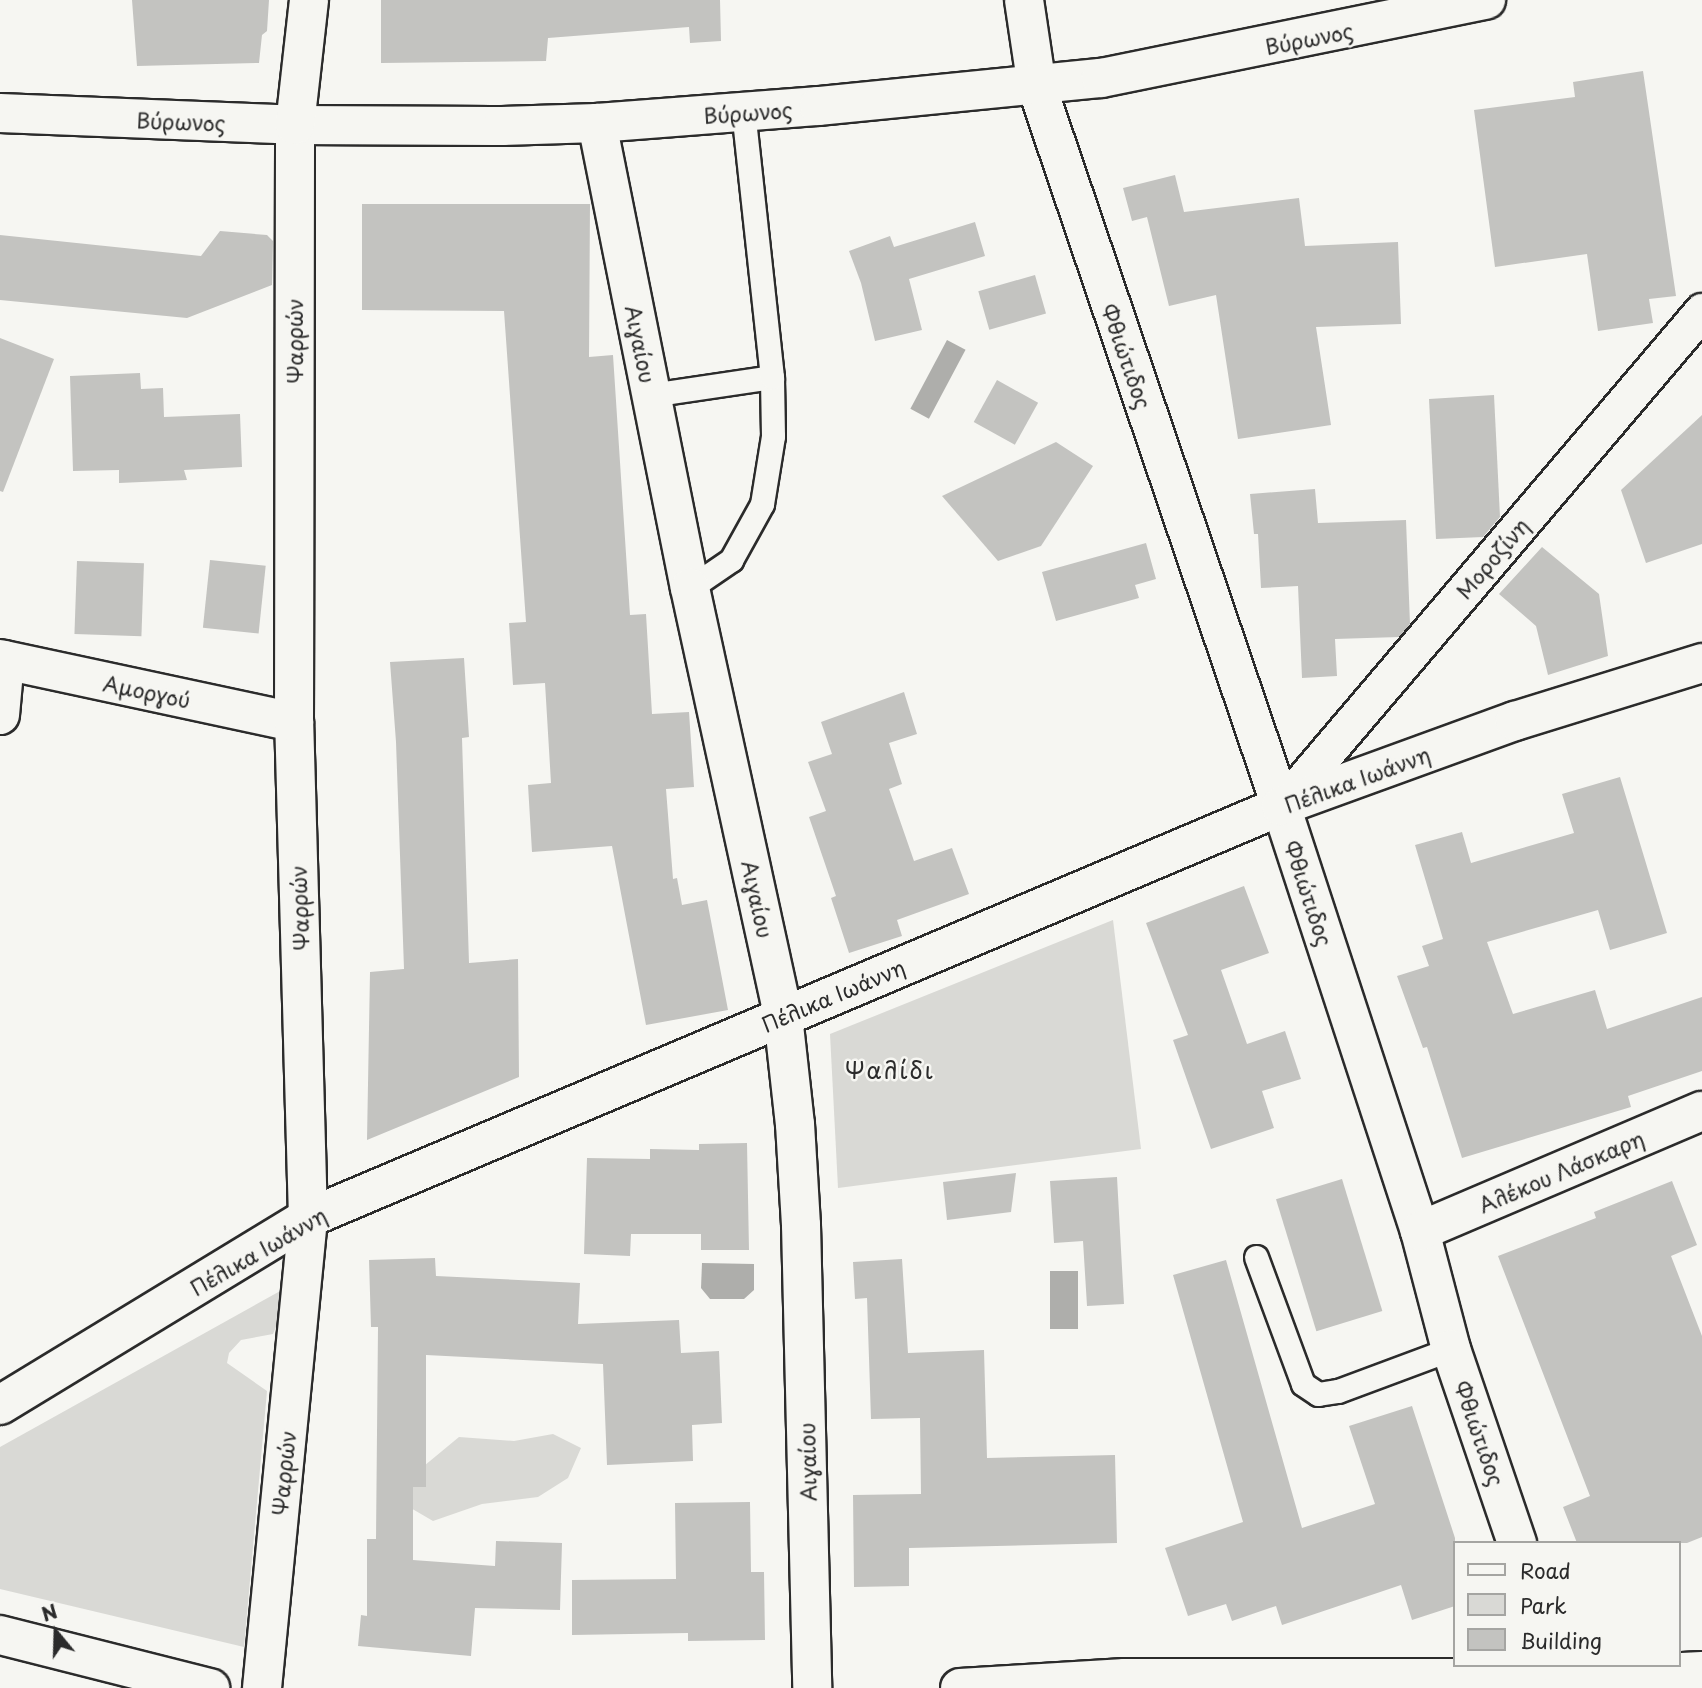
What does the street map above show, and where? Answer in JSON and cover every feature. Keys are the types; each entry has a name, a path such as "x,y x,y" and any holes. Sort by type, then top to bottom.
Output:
{"street":[{"name":"Ψαρρών","path":"262,1688 308,1218 294,723 295,125 309,0"},
{"name":"Φθιώτιδος","path":"1024,0 1037,87 1281,806 1420,1231 1451,1349 1516,1541"},
{"name":"Βύρωνος","path":"0,113 295,125 502,126 597,123 743,112 1037,87 1164,67 1395,10 1486,0"},
{"name":"Αιγαίου","path":"597,123 690,588 783,1016 795,1124 801,1224 813,1688"},
{"name":"Μοροζίνη","path":"1281,806 1702,311"},
{"name":"Αμοργού","path":"3,660 294,723"},
{"path":"0,715 3,660"},
{"name":"Πέλικα Ιωάννη","path":"0,1405 308,1218 1281,806 1515,721 1702,663"},
{"name":"Αλέκου Λάσκαρη","path":"1420,1231 1702,1111"},
{"path":"0,1635 210,1688"},
{"path":"960,1688 1562,1672 1702,1671"}],"lane":[{"path":"690,588 731,560 762,504 773,436 772,377 743,112"},
{"path":"651,395 772,377"},
{"path":"1256,1257 1303,1384 1318,1394 1338,1391 1451,1349"}],"green space":[{"path":"1113,920 1141,1149 838,1188 830,1034"},
{"path":"282,1290 285,1306 273,1334 241,1340 229,1353 227,1363 267,1391 244,1647 0,1589 0,1447"},
{"path":"553,1434 581,1448 568,1478 538,1497 482,1504 433,1521 409,1507 407,1480 459,1437 514,1441"}],"shaded area":[{"path":"947,340 966,350 929,419 910,409"},
{"path":"702,1263 754,1264 754,1290 744,1299 710,1299 701,1288"},
{"path":"1050,1271 1078,1271 1078,1329 1050,1329"}],"building":[{"path":"132,0 269,0 267,31 262,35 259,63 137,66"},
{"path":"381,0 720,0 721,41 690,43 689,27 548,38 546,61 381,63"},
{"path":"1643,71 1676,296 1649,299 1653,323 1598,331 1587,254 1495,267 1474,110 1575,97 1573,82"},
{"path":"1175,175 1184,212 1299,198 1305,246 1398,242 1401,324 1316,327 1331,425 1238,439 1216,295 1169,306 1147,217 1132,221 1123,188"},
{"path":"362,204 590,204 589,357 613,355 630,615 646,614 652,714 689,712 694,787 666,789 673,879 677,878 682,905 707,900 728,1010 646,1025 612,846 532,852 528,785 551,783 545,683 513,685 509,623 526,622 504,311 362,310"},
{"path":"975,222 985,256 909,279 922,330 875,341 861,283 849,251 890,236 894,247"},
{"path":"220,231 267,235 273,241 272,285 187,318 0,300 0,235 201,256"},
{"path":"1035,275 1046,313 989,330 978,291"},
{"path":"0,338 54,359 3,492 0,491"},
{"path":"140,373 141,389 163,388 164,417 240,414 242,467 184,470 187,480 119,483 119,470 73,471 70,376"},
{"path":"997,380 1038,403 1015,445 974,422"},
{"path":"1494,395 1500,517 1483,537 1436,539 1429,399"},
{"path":"1702,415 1702,544 1646,563 1621,490"},
{"path":"1056,442 1093,466 1041,546 998,561 942,496"},
{"path":"1315,489 1318,523 1406,520 1410,624 1399,637 1335,639 1337,676 1302,678 1298,586 1261,588 1258,534 1254,534 1250,494"},
{"path":"1146,543 1156,579 1135,585 1139,598 1056,621 1042,572"},
{"path":"1542,547 1599,594 1608,656 1548,675 1536,626 1499,594"},
{"path":"210,560 266,566 259,633 203,628"},
{"path":"77,561 144,563 141,636 74,634"},
{"path":"464,658 469,737 462,738 469,963 518,959 519,1077 367,1140 370,972 404,969 396,742 390,662"},
{"path":"904,692 917,734 889,743 902,784 889,789 914,861 952,848 969,894 897,920 902,936 849,953 831,898 836,896 809,817 826,811 808,762 832,754 821,722"},
{"path":"1620,777 1667,933 1610,950 1598,910 1487,942 1513,1014 1595,990 1607,1029 1702,997 1702,1071 1628,1096 1631,1107 1462,1158 1427,1047 1423,1048 1397,976 1429,966 1422,946 1443,939 1415,845 1462,832 1471,863 1574,833 1562,794"},
{"path":"1244,886 1269,953 1221,970 1247,1044 1285,1031 1301,1079 1262,1091 1274,1128 1211,1149 1173,1040 1188,1035 1146,923"},
{"path":"747,1143 749,1250 701,1250 701,1234 631,1234 630,1256 584,1254 587,1158 650,1159 650,1149 699,1150 699,1144"},
{"path":"1016,1173 1011,1212 947,1220 943,1182"},
{"path":"1117,1177 1124,1304 1087,1306 1083,1241 1054,1243 1050,1181"},
{"path":"1342,1179 1382,1311 1316,1331 1276,1199"},
{"path":"1672,1181 1697,1245 1671,1256 1702,1336 1702,1537 1687,1543 1576,1541 1563,1507 1590,1496 1498,1256 1596,1218 1594,1212"},
{"path":"435,1258 436,1276 580,1283 578,1324 679,1320 681,1353 719,1351 722,1423 692,1425 693,1461 607,1465 603,1364 426,1355 426,1487 413,1487 413,1560 495,1566 496,1541 562,1543 560,1610 475,1608 471,1656 358,1646 361,1615 367,1616 367,1539 376,1539 378,1327 371,1327 369,1260"},
{"path":"902,1259 908,1353 984,1350 987,1458 1115,1455 1117,1543 909,1548 909,1586 854,1587 853,1495 921,1494 920,1418 871,1419 867,1298 855,1299 853,1262"},
{"path":"1226,1260 1302,1528 1375,1504 1349,1426 1412,1406 1455,1538 1454,1606 1412,1620 1401,1585 1282,1625 1276,1606 1232,1621 1226,1604 1188,1616 1165,1548 1243,1522 1173,1275"},
{"path":"750,1502 751,1572 764,1572 765,1640 688,1641 688,1633 572,1635 572,1580 676,1579 675,1503"}],"district":[{"name":"Ψαλίδι","path":"890,1070"}]}
